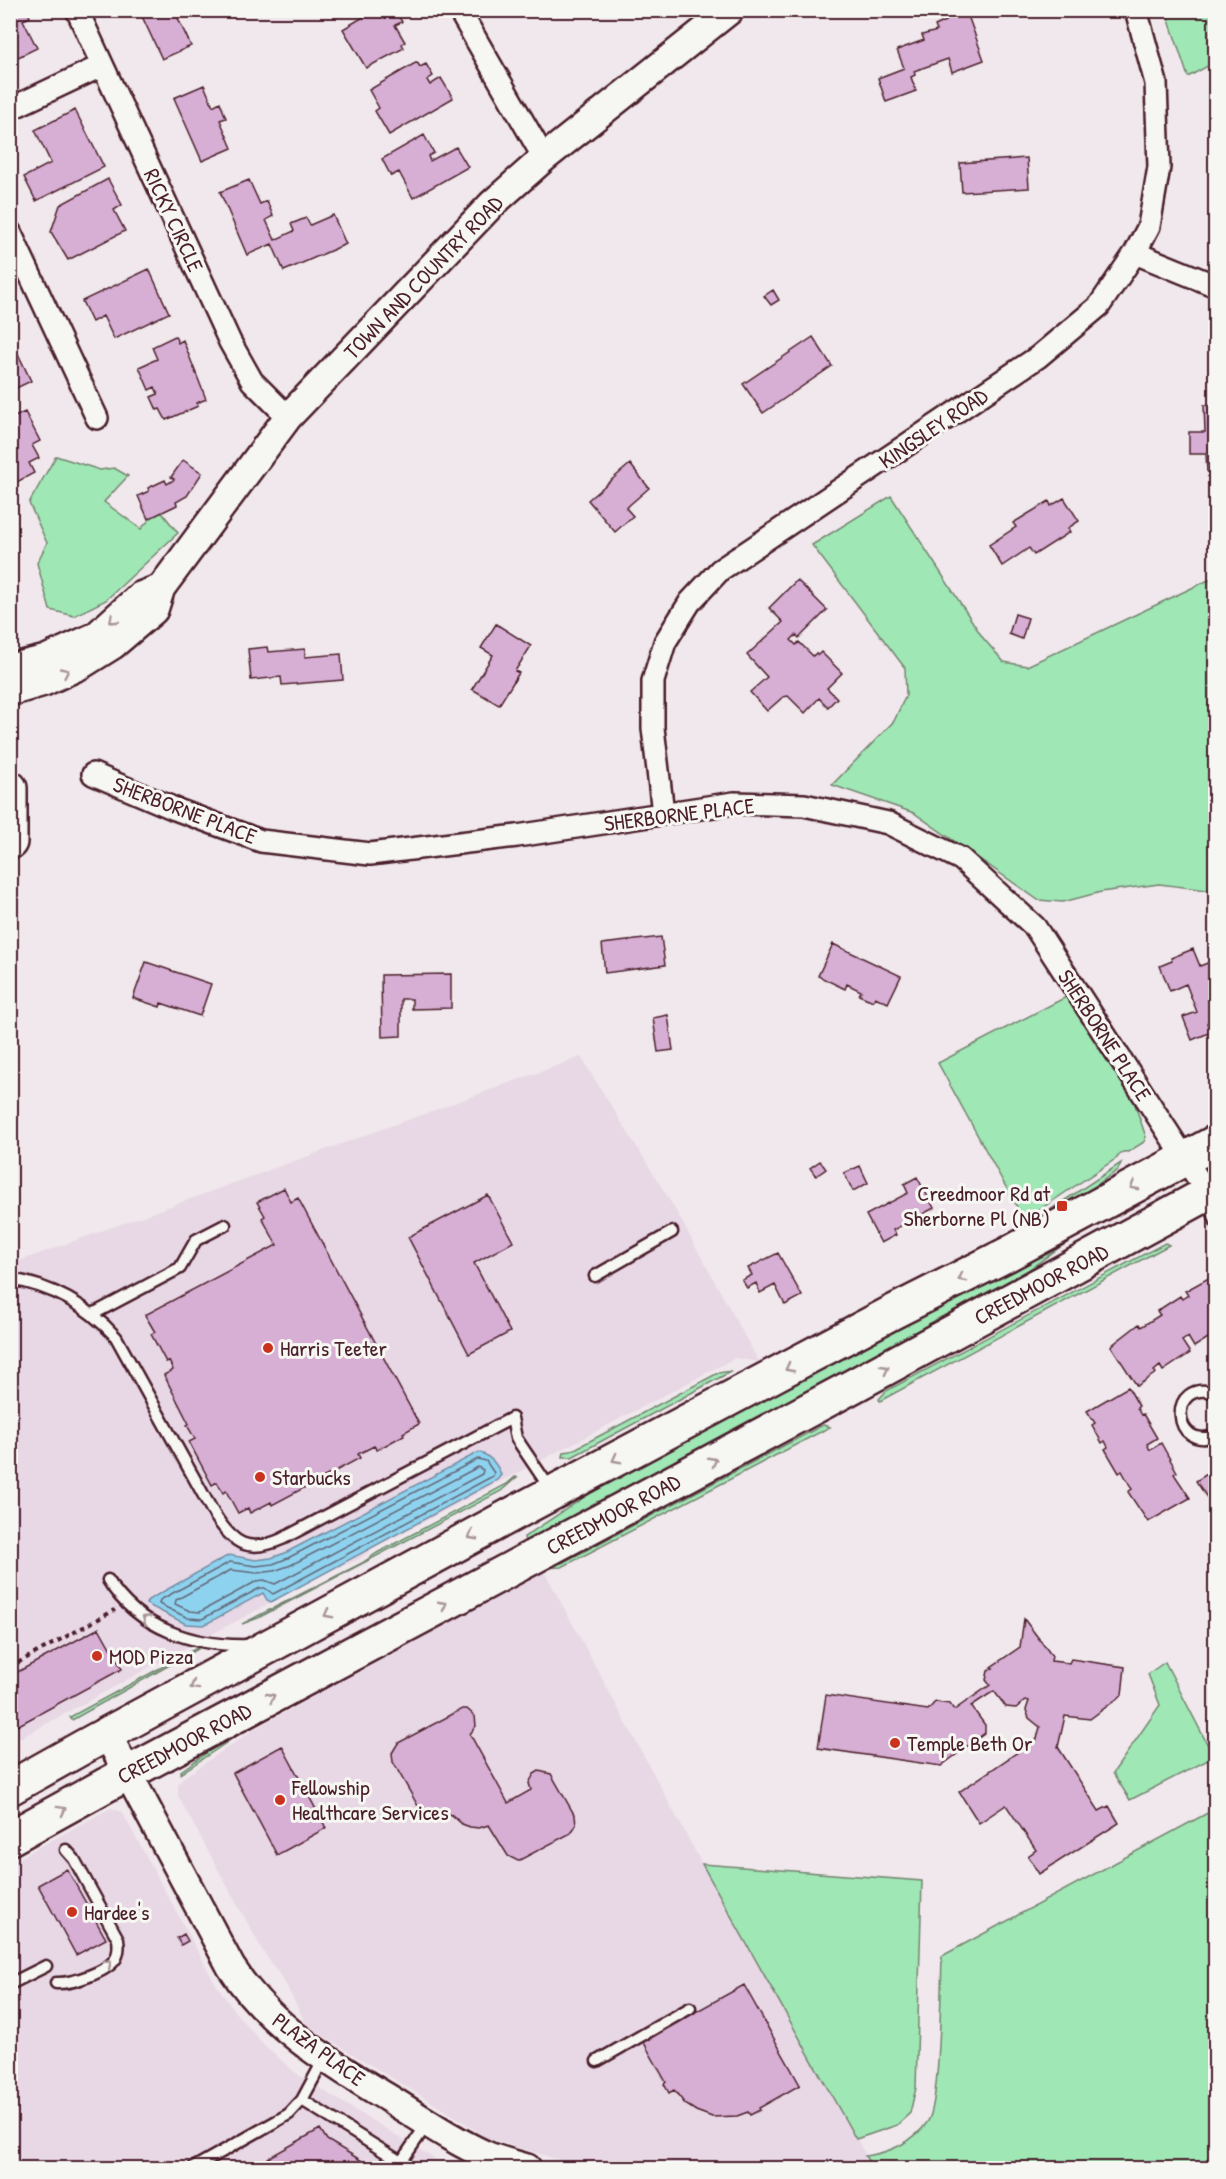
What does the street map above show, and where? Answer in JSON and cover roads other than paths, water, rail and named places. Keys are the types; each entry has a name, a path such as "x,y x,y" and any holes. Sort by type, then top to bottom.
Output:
{"main road":[{"path":"10,788 10,842"},
{"name":"CREEDMOOR ROAD","path":"10,1788 552,1493 893,1312 1008,1254 1215,1142"},
{"name":"CREEDMOOR ROAD","path":"10,1838 127,1774 1213,1201"}],"street":[{"name":"RICKY CIRCLE","path":"77,10 230,342 252,381 288,417"},
{"path":"459,10 544,158"},
{"name":"TOWN AND COUNTRY ROAD","path":"10,692 44,682 81,665 113,645 154,610 161,588 288,417 492,204 544,158 730,10"},
{"name":"KINGSLEY ROAD","path":"663,813 653,728 653,681 665,642 690,602 720,570 1038,357 1099,306 1135,253 1149,226 1159,167 1156,83 1136,10"},
{"path":"10,109 101,66"},
{"path":"10,232 98,418"},
{"path":"1135,253 1215,285"},
{"name":"TOWN AND COUNTRY ROAD","path":"10,668 46,658 96,636 140,596 161,588"},
{"name":"SHERBORNE PLACE","path":"93,774 175,809 261,841 370,854 517,836 734,803 804,805 888,823 960,859 1035,927 1213,1201"},
{"name":"PLAZA PLACE","path":"107,1734 215,1939 245,1988 272,2018 324,2059 428,2123 488,2156 527,2169"}],"lane":[{"path":"93,1314 180,1268 196,1240 225,1225"},
{"path":"594,1276 672,1232"},
{"path":"10,1279 45,1287 61,1294 93,1314 116,1337 127,1353 218,1521 231,1537 242,1545 254,1548 282,1539 512,1418 516,1438 552,1493"},
{"path":"1215,1393 1207,1390 1193,1393 1180,1409 1185,1429 1193,1436 1209,1438 1215,1435"},
{"path":"108,1580 126,1604 155,1626 171,1633 190,1639 239,1645 259,1644 282,1638"},
{"path":"56,1983 76,1982 110,1964 115,1959 119,1947 118,1939 80,1869 66,1850"},
{"path":"10,1984 46,1966"},
{"path":"597,2061 690,2008"},
{"path":"193,2169 289,2114 302,2100 324,2059"},
{"path":"302,2100 399,2165 428,2123"}],"water":[{"path":"479,1452 490,1458 497,1467 501,1475 497,1480 271,1602 263,1593 204,1625 186,1624 146,1604 148,1600 229,1555 256,1560 285,1553"}],"place":[{"name":"Creedmoor Rd at Sherborne Pl (NB)","path":"1062,1206"},
{"name":"Harris Teeter","path":"268,1348"},
{"name":"Starbucks","path":"260,1477"},
{"name":"MOD Pizza","path":"97,1656"},
{"name":"Temple Beth Or","path":"895,1743"},
{"name":"Fellowship Healthcare Services","path":"280,1800"},
{"name":"Hardee's","path":"72,1912"}]}
